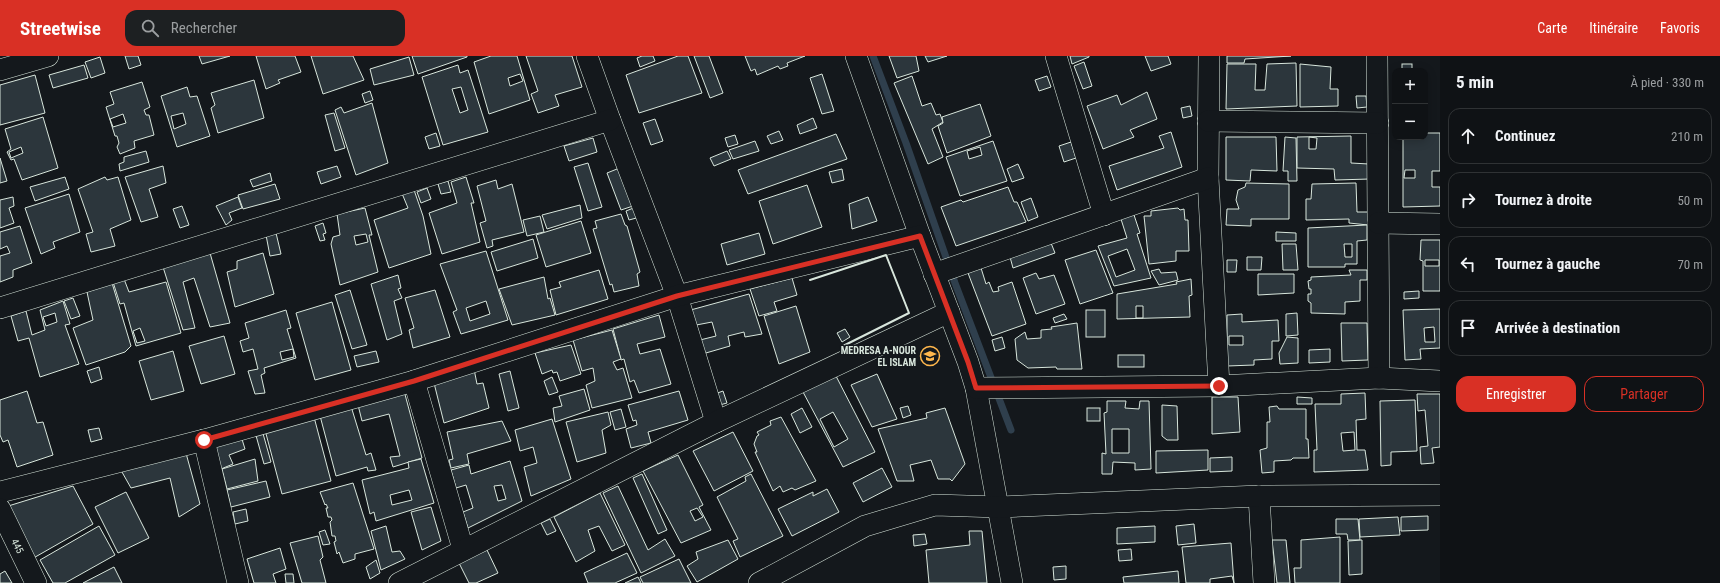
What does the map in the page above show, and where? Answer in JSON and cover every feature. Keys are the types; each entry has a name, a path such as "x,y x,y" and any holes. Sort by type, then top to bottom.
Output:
{"street":[{"path":"0,70 48,56"},
{"path":"587,56 677,296 716,422"},
{"path":"856,56 920,236 968,362 976,388 1012,583"},
{"path":"1056,56 1104,214"},
{"path":"1209,56 1208,178 1219,386"},
{"path":"1377,56 1379,378"},
{"path":"0,308 610,120"},
{"path":"1208,121 1378,123"},
{"path":"934,274 1208,178"},
{"path":"1378,223 1440,224"},
{"path":"0,492 204,440 414,381 677,296 920,236"},
{"path":"400,583 463,549 716,422 949,312"},
{"path":"976,388 1219,386 1379,378 1440,381"},
{"path":"414,381 463,549"},
{"path":"204,440 238,583"},
{"path":"759,583 784,577 865,526 935,505 998,507 1259,496 1440,495"},
{"path":"1259,496 1264,583"},
{"name":"445","path":"0,508 36,583"}],"building":[{"path":"125,56 138,56 141,65 129,69"},
{"path":"199,56 230,56 202,64"},
{"path":"256,56 295,56 301,72 278,80 280,83 266,89"},
{"path":"311,56 353,56 364,80 323,94"},
{"path":"412,56 467,56 467,57 418,74"},
{"path":"491,56 517,56 530,100 489,114 474,62","holes":["520,74 523,81 510,86 508,78"]},
{"path":"526,56 572,56 582,87 555,95 559,106 538,113 531,94 538,91"},
{"path":"642,56 653,56 655,61 640,67 637,58"},
{"path":"678,56 688,56 702,93 639,113 626,75"},
{"path":"694,56 709,56 723,93 710,98"},
{"path":"745,56 805,56 787,63 788,66 780,69 778,66 757,75 755,69 751,71"},
{"path":"889,56 916,56 919,71 897,78"},
{"path":"925,56 947,56 928,62"},
{"path":"1070,56 1089,56 1089,57 1072,64"},
{"path":"1145,56 1168,56 1171,64 1151,71"},
{"path":"1227,56 1291,56 1245,59 1244,63 1227,63"},
{"path":"100,57 105,73 91,78 85,62"},
{"path":"409,57 414,75 374,85 370,69"},
{"path":"1084,62 1092,86 1083,89 1074,66"},
{"path":"1296,63 1297,106 1226,109 1227,64 1256,64 1255,90 1265,90 1267,64"},
{"path":"1300,64 1331,67 1330,89 1338,89 1338,106 1300,107"},
{"path":"1402,64 1412,64 1412,68 1402,68"},
{"path":"84,65 88,78 53,88 49,75"},
{"path":"458,65 460,73 468,70 488,132 443,145 422,77","holes":["461,87 468,110 460,113 452,89"]},
{"path":"822,74 834,111 822,114 810,78"},
{"path":"35,75 45,113 0,125 0,85"},
{"path":"912,76 922,106 931,103 936,115 940,114 943,122 932,129 943,157 928,164 894,83"},
{"path":"1047,76 1051,87 1039,91 1035,80"},
{"path":"254,80 264,118 218,133 211,108 215,105 211,93"},
{"path":"142,82 150,107 144,110 146,115 149,115 154,135 134,141 135,148 120,154 117,147 119,143 117,136 115,136 106,107 114,104 110,92","holes":["123,114 126,123 113,127 110,119"]},
{"path":"187,87 190,97 197,96 210,136 177,147 161,96","holes":["183,113 186,124 174,129 171,116"]},
{"path":"370,91 373,100 365,103 362,94"},
{"path":"1147,92 1157,119 1130,130 1134,137 1103,149 1087,106 1117,95 1121,105"},
{"path":"1356,96 1366,96 1367,107 1357,108"},
{"path":"372,103 388,163 356,175 335,110 341,107 344,113"},
{"path":"980,104 991,136 947,153 938,126 943,123 942,117"},
{"path":"1190,106 1192,116 1183,118 1181,108"},
{"path":"334,113 345,148 335,151 325,115"},
{"path":"43,117 58,168 22,180 14,159 11,160 7,152 11,149 5,129","holes":["21,147 23,153 11,158 9,152"]},
{"path":"813,118 817,128 800,134 797,125"},
{"path":"655,119 663,141 651,145 643,123"},
{"path":"779,131 783,140 771,144 767,136"},
{"path":"1171,132 1182,167 1117,190 1109,166 1164,148 1159,136"},
{"path":"436,133 440,146 429,149 425,137"},
{"path":"1428,133 1440,133 1440,171 1432,171 1432,187 1440,187 1440,206 1403,207 1403,140 1428,140","holes":["1405,170 1415,170 1415,178 1404,178"]},
{"path":"836,134 847,159 748,194 738,170"},
{"path":"735,135 738,144 728,147 725,138"},
{"path":"1351,136 1351,163 1369,164 1370,179 1335,180 1334,169 1297,168 1297,137","holes":["1309,137 1317,138 1316,149 1309,149"]},
{"path":"1226,137 1276,137 1277,171 1251,170 1250,181 1226,180"},
{"path":"1285,137 1296,138 1297,181 1288,181 1288,171 1283,171"},
{"path":"593,138 597,152 569,161 564,146"},
{"path":"755,141 759,151 733,159 729,150"},
{"path":"993,141 1007,181 960,196 946,157","holes":["980,147 982,155 969,159 967,151"]},
{"path":"1071,142 1076,158 1064,162 1059,146"},
{"path":"146,151 149,162 120,171 119,164 124,162 124,157"},
{"path":"727,151 731,159 714,166 710,158"},
{"path":"0,158 7,181 0,183"},
{"path":"588,163 602,207 588,211 574,167"},
{"path":"1018,164 1024,178 1012,182 1007,169"},
{"path":"163,166 166,183 149,189 158,217 141,222 125,177"},
{"path":"337,166 341,177 321,184 317,172"},
{"path":"622,167 636,205 621,210 607,173"},
{"path":"842,169 844,180 832,183 829,172"},
{"path":"270,173 272,181 253,187 250,180"},
{"path":"65,177 69,189 35,201 30,187"},
{"path":"105,177 107,180 118,177 131,220 110,229 115,246 91,252 86,234 93,232 78,189"},
{"path":"466,177 474,203 471,203 480,242 442,254 429,213 457,203 451,182"},
{"path":"496,180 498,189 512,184 524,232 492,240 493,246 487,248 480,223 486,221 477,186"},
{"path":"448,181 451,192 441,194 438,184"},
{"path":"1246,183 1289,184 1289,219 1251,219 1251,226 1226,225 1227,209 1239,209 1236,200 1238,190 1245,187"},
{"path":"1356,183 1357,212 1368,212 1368,225 1349,223 1349,219 1306,220 1306,199 1311,199 1312,184"},
{"path":"275,184 280,199 243,209 238,195"},
{"path":"807,185 822,227 773,244 759,201"},
{"path":"413,187 423,216 431,254 389,268 374,220 408,208 401,191"},
{"path":"1008,187 1014,202 1017,202 1026,222 956,246 941,207 961,200 963,202"},
{"path":"427,188 431,199 421,203 417,192"},
{"path":"69,194 80,232 53,242 55,248 41,254 25,208"},
{"path":"13,197 14,206 9,208 14,223 0,228 0,200"},
{"path":"238,197 242,208 229,213 232,220 226,225 216,206"},
{"path":"868,197 877,221 852,229 849,204"},
{"path":"1031,198 1038,217 1028,221 1021,202"},
{"path":"580,205 582,218 547,229 542,215"},
{"path":"182,206 189,225 180,228 173,209"},
{"path":"636,207 640,217 629,220 626,211"},
{"path":"365,208 372,235 369,235 378,272 340,285 331,244 333,237 340,235 337,214","holes":["366,234 368,242 356,245 354,236"]},
{"path":"1178,208 1180,210 1184,209 1185,220 1188,220 1189,251 1176,251 1176,261 1149,264 1144,216 1151,216 1151,211"},
{"path":"1133,212 1140,233 1137,234 1151,278 1114,286 1098,246 1127,238 1120,216","holes":["1127,249 1135,270 1116,277 1108,256"]},
{"path":"621,214 625,225 627,226 640,272 637,274 639,286 614,292 612,284 610,285 593,229 597,228 595,221"},
{"path":"540,216 544,232 527,236 523,220"},
{"path":"581,221 591,253 546,267 536,235"},
{"path":"323,223 326,233 323,234 325,240 320,241 315,226"},
{"path":"1367,225 1367,240 1357,241 1357,264 1345,264 1345,267 1308,267 1308,228","holes":["1344,244 1352,244 1352,257 1345,257"]},
{"path":"20,226 32,263 13,270 13,277 0,282 0,256 10,253 7,246 0,249 0,232"},
{"path":"1276,232 1296,233 1296,241 1276,241"},
{"path":"276,233 281,254 270,256 266,235"},
{"path":"759,233 765,254 727,265 721,244"},
{"path":"533,239 538,258 497,271 491,252"},
{"path":"1421,240 1440,240 1440,291 1423,291 1423,261 1420,260","holes":["1425,260 1439,260 1439,266 1425,266"]},
{"path":"1051,243 1055,253 1013,268 1010,257"},
{"path":"1282,244 1296,244 1298,270 1283,270"},
{"path":"1096,250 1113,293 1080,304 1065,260"},
{"path":"486,251 508,320 461,334 453,312 457,310 440,264","holes":["486,301 490,314 470,321 466,308"]},
{"path":"210,253 230,323 210,327 194,278 183,282 195,328 183,330 163,267"},
{"path":"263,253 274,294 235,307 227,272 237,269 237,261"},
{"path":"1247,257 1262,257 1261,270 1247,270"},
{"path":"1227,260 1237,260 1236,272 1227,272"},
{"path":"981,268 986,284 989,282 993,292 999,291 998,287 1012,282 1026,324 992,336 968,273"},
{"path":"1159,269 1161,273 1176,272 1178,280 1159,285 1151,271"},
{"path":"599,270 608,299 556,315 550,290 561,287 559,282"},
{"path":"1349,270 1367,270 1367,280 1360,280 1360,301 1345,302 1345,314 1311,313 1311,303 1308,301 1308,294 1311,294 1311,289 1309,289 1308,281 1311,280 1311,277 1351,275"},
{"path":"1036,273 1039,279 1054,275 1065,304 1036,314 1023,278"},
{"path":"1258,274 1294,274 1294,293 1258,295"},
{"path":"398,275 401,288 398,289 402,298 394,301 402,334 387,340 371,284"},
{"path":"544,277 548,299 550,298 555,315 512,325 499,289"},
{"path":"792,278 797,295 774,302 777,311 759,316 750,289"},
{"path":"124,279 129,292 166,282 181,333 136,346 124,303 120,304 113,282","holes":["140,328 145,341 137,343 133,331"]},
{"path":"1191,279 1192,295 1189,296 1190,317 1117,319 1117,294 1177,284 1176,282","holes":["1136,306 1143,306 1143,318 1136,318"]},
{"path":"112,283 131,346 125,352 86,365 73,328 93,320 87,292"},
{"path":"350,290 367,345 352,349 335,295"},
{"path":"435,290 450,337 413,348 409,330 414,328 405,298"},
{"path":"1419,291 1419,298 1404,299 1404,292"},
{"path":"749,294 762,334 745,337 744,332 728,336 730,346 699,355 696,341 716,336 712,322 691,326 687,311"},
{"path":"73,298 80,316 71,319 64,301"},
{"path":"63,301 70,324 65,325 79,364 40,377 29,338 18,341 11,316 26,311 32,335 45,330 40,310","holes":["55,313 57,322 46,326 43,317"]},
{"path":"332,302 351,370 315,380 296,313"},
{"path":"796,306 810,352 779,364 764,316"},
{"path":"1440,309 1440,348 1420,349 1421,359 1405,360 1403,310","holes":["1434,327 1435,342 1425,342 1424,328"]},
{"path":"286,310 291,328 287,329 296,358 264,368 265,373 261,375 265,393 255,394 248,371 258,369 253,349 243,352 240,341 249,338 245,323","holes":["293,349 294,357 282,360 280,352"]},
{"path":"1086,310 1105,310 1105,337 1086,337"},
{"path":"1297,313 1298,335 1286,336 1286,314"},
{"path":"1064,314 1067,319 1055,323 1053,318"},
{"path":"1242,314 1242,322 1278,320 1279,341 1272,341 1272,359 1254,360 1254,365 1227,366 1227,315","holes":["1229,336 1243,336 1243,345 1229,345"]},
{"path":"659,315 665,337 637,344 640,354 660,349 671,384 639,393 634,380 630,382 624,359 621,360 613,329"},
{"path":"1077,323 1082,369 1057,369 1056,367 1028,368 1017,360 1015,339 1025,332 1027,339 1041,338 1041,330"},
{"path":"1341,323 1367,323 1368,360 1342,361"},
{"path":"845,329 850,337 842,342 837,333"},
{"path":"612,330 621,359 613,362 617,370 623,368 632,398 592,408 586,385 595,381 593,368 582,371 573,340"},
{"path":"224,336 235,374 201,384 189,346"},
{"path":"1002,337 1005,348 995,351 992,340"},
{"path":"1287,337 1298,338 1298,363 1280,364 1279,353"},
{"path":"571,345 581,374 560,381 557,372 553,373 552,370 542,374 535,353"},
{"path":"1330,349 1330,362 1309,363 1309,350"},
{"path":"173,351 184,391 151,400 139,361"},
{"path":"376,351 379,362 357,367 354,356"},
{"path":"1118,355 1144,355 1144,367 1118,367"},
{"path":"99,367 102,379 91,383 87,371"},
{"path":"474,369 477,384 483,383 489,408 444,423 434,383"},
{"path":"510,371 519,408 508,411 499,374"},
{"path":"877,374 897,419 872,427 851,385"},
{"path":"836,376 875,452 843,467 803,392","holes":["833,412 848,439 834,447 820,419"]},
{"path":"552,377 558,392 549,395 544,381"},
{"path":"403,387 422,458 393,467 390,457 400,456 389,414 362,421 357,401"},
{"path":"584,389 590,410 555,422 553,408 562,406 559,396"},
{"path":"27,391 37,423 43,422 53,455 17,467 8,440 3,442 0,435 0,400"},
{"path":"679,391 688,420 648,432 651,443 631,448 626,429 637,425 636,420 633,421 628,405"},
{"path":"723,391 727,403 716,406 712,395"},
{"path":"1365,393 1366,419 1356,420 1357,450 1365,450 1368,470 1314,472 1314,450 1317,450 1315,404 1341,404 1341,394","holes":["1354,432 1355,450 1343,451 1341,433"]},
{"path":"1417,394 1440,394 1440,447 1432,448 1434,463 1421,464 1420,447 1428,446 1425,410 1418,411"},
{"path":"1212,397 1238,397 1240,432 1212,434"},
{"path":"1297,397 1312,398 1312,404 1297,404"},
{"path":"1415,400 1417,451 1391,452 1391,465 1381,466 1380,401"},
{"path":"1107,401 1126,401 1125,408 1139,409 1140,401 1149,401 1151,469 1135,470 1135,463 1113,462 1112,474 1102,474 1102,453 1106,454 1104,413 1107,412","holes":["1112,429 1129,429 1129,453 1112,453"]},
{"path":"350,403 366,455 371,453 376,470 368,471 367,467 336,476 319,412"},
{"path":"1162,405 1177,406 1178,440 1167,440 1162,436"},
{"path":"908,406 911,415 903,418 900,408"},
{"path":"1277,406 1279,409 1306,409 1306,439 1308,439 1309,458 1293,458 1291,460 1274,461 1274,472 1262,473 1260,450 1267,448 1267,422 1270,422 1269,407"},
{"path":"802,408 812,427 800,433 791,414"},
{"path":"945,408 965,464 952,481 950,479 938,479 931,460 910,465 914,481 897,481 878,429 927,418 926,413"},
{"path":"1087,408 1100,408 1100,421 1087,421"},
{"path":"621,409 626,427 615,430 610,412"},
{"path":"608,412 611,425 602,430 606,453 577,462 566,422"},
{"path":"314,417 331,481 282,494 265,430"},
{"path":"781,417 816,481 795,490 792,488 783,492 780,486 773,491 755,452 757,452 754,444 757,436 759,435 757,432 771,425 770,421"},
{"path":"552,419 571,479 531,496 524,467 537,463 533,447 520,451 515,430"},
{"path":"502,421 511,441 467,454 469,464 451,468 449,460 453,459 447,432"},
{"path":"99,428 102,439 91,442 88,430"},
{"path":"262,430 271,462 264,464 255,432"},
{"path":"733,432 753,471 714,491 693,451"},
{"path":"241,436 245,449 229,455 233,464 221,469 215,444"},
{"path":"184,446 200,504 179,517 170,478 131,488 118,465"},
{"path":"1208,450 1208,470 1156,473 1156,451"},
{"path":"678,455 703,505 699,507 711,530 681,543 643,471","holes":["697,508 703,517 695,521 690,511"]},
{"path":"1232,457 1232,471 1210,472 1210,458"},
{"path":"255,459 258,481 227,489 222,469"},
{"path":"421,459 434,503 376,521 374,512 370,514 362,480 409,468 408,462","holes":["409,490 412,500 392,505 390,495"]},
{"path":"510,461 522,501 468,528 463,512 473,508 466,485 456,488 451,470 469,465 471,474","holes":["502,485 506,499 498,501 494,486"]},
{"path":"882,468 892,487 863,502 853,483"},
{"path":"642,474 667,530 658,534 633,478"},
{"path":"751,474 783,536 740,557 733,541 738,539 717,497 746,481 745,477"},
{"path":"266,481 270,497 231,507 227,490"},
{"path":"353,483 374,549 355,554 355,559 343,563 339,552 337,554 334,542 336,541 335,536 332,536 330,522 332,520 331,517 328,517 326,508 328,508 326,504 325,505 320,492"},
{"path":"73,486 93,524 30,560 5,507"},
{"path":"618,486 648,550 665,539 675,556 641,573 603,493"},
{"path":"827,489 839,512 792,536 778,509 813,492 813,496"},
{"path":"126,492 149,538 118,553 95,507"},
{"path":"600,493 625,545 612,551 599,526 588,530 595,551 576,562 554,517"},
{"path":"431,507 441,541 422,550 411,512"},
{"path":"246,509 248,521 235,524 233,512"},
{"path":"1428,516 1428,530 1401,531 1401,517"},
{"path":"1398,517 1400,535 1360,537 1359,519"},
{"path":"550,519 556,531 547,535 541,523"},
{"path":"1336,519 1358,519 1360,540 1348,540 1347,534 1336,534"},
{"path":"1194,524 1196,543 1178,545 1176,526"},
{"path":"99,526 115,555 65,583 53,583 40,560"},
{"path":"386,526 392,552 400,551 405,559 381,570 371,531"},
{"path":"1155,526 1155,542 1117,544 1117,528"},
{"path":"325,530 330,544 323,545 319,532"},
{"path":"969,531 982,531 987,583 929,583 926,550 970,545"},
{"path":"925,534 927,544 914,546 913,535"},
{"path":"318,536 323,557 320,560 326,583 302,583 290,543"},
{"path":"1340,537 1340,583 1295,583 1294,568 1301,568 1301,540"},
{"path":"728,540 738,559 697,582 687,566 698,559 696,552"},
{"path":"1272,540 1286,540 1290,583 1277,583"},
{"path":"1362,540 1362,574 1349,575 1348,541"},
{"path":"1231,543 1234,583 1232,576 1210,579 1210,583 1186,583 1182,547"},
{"path":"280,548 286,569 273,574 276,583 254,583 247,559"},
{"path":"1131,549 1132,560 1119,561 1118,550"},
{"path":"487,550 498,573 476,583 469,583 459,563"},
{"path":"627,553 637,573 615,583 588,583 584,573"},
{"path":"679,559 691,583 643,583 640,577"},
{"path":"376,560 380,573 370,579 366,567"},
{"path":"1066,566 1066,579 1054,580 1053,567"},
{"path":"114,567 122,583 83,583"},
{"path":"5,571 12,583 0,583 0,574"},
{"path":"1178,571 1179,583 1124,583 1123,577"},
{"path":"285,574 293,574 294,583 286,583"},
{"path":"638,577 641,583 625,583"}],"waterway":[{"path":"873,56 906,143 955,283 1011,430"}],"wall":[{"path":"810,280 886,255 909,313 841,347"}],"place":[{"name":"MEDRESA A-NOUR EL ISLAM","path":"930,356"}],"route":[{"path":"204,440 414,381 677,296 920,236 968,362 976,388 1219,386"}]}
